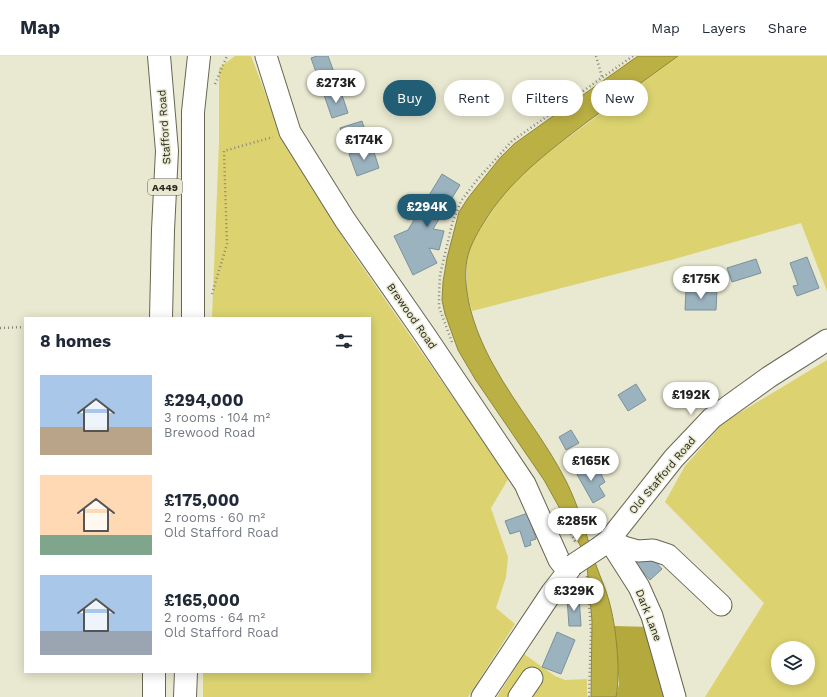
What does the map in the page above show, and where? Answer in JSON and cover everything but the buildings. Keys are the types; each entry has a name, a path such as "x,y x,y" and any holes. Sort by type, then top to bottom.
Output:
{"highway":[{"name":"Stafford Road","path":"159,56 167,151 161,317"},
{"name":"A449","path":"193,317 193,112 199,56"},
{"path":"154,673 154,697"},
{"path":"185,697 186,673"}],"street":[{"name":"Brewood Road","path":"266,56 290,132 345,220 425,335 525,484 559,560 570,568"},
{"name":"Old Stafford Road","path":"570,568 605,544 674,458 712,418 769,377 827,340"},
{"path":"605,544 638,551 653,550 668,554 721,605"},
{"name":"Dark Lane","path":"605,544 639,587 652,616 675,697"},
{"path":"482,697 552,592 570,568"},
{"path":"519,697 532,678"}],"path":[{"path":"596,56 602,77"},
{"path":"447,244 452,224 461,201 493,161 512,141 534,124 633,56"},
{"path":"209,297 212,294 227,244 224,151 290,132"},
{"path":"0,328 24,327"}],"shaded area":[{"path":"235,56 251,56 280,132 350,249 463,412 510,476 491,508 508,557 506,577 496,608 515,624 468,697 203,697 203,673 371,673 371,317 212,317 219,142 219,68"},
{"path":"638,56 678,56 645,80 604,80"},
{"path":"678,56 827,56 827,291 801,223 671,260 472,311 467,292 467,259 472,242 501,198 531,165 597,116 648,116 648,80 646,80"},
{"path":"591,89 591,116 595,116 572,133 530,168 517,180 493,208 478,232 468,254 466,286 468,300 476,328 488,354 503,381 558,466 571,491 579,512 612,611 618,662 616,697 591,697 592,621 587,566 580,545 544,480 475,379 458,350 445,314 442,300 447,258 459,212 468,198 500,158 514,144 553,116 583,116 583,95"},
{"path":"827,360 827,697 705,697 764,603 665,502 685,466 724,422"},
{"path":"614,626 651,627 667,697 616,697 619,684"},
{"path":"524,654 555,676 565,680 587,679 587,697 497,697"}]}
